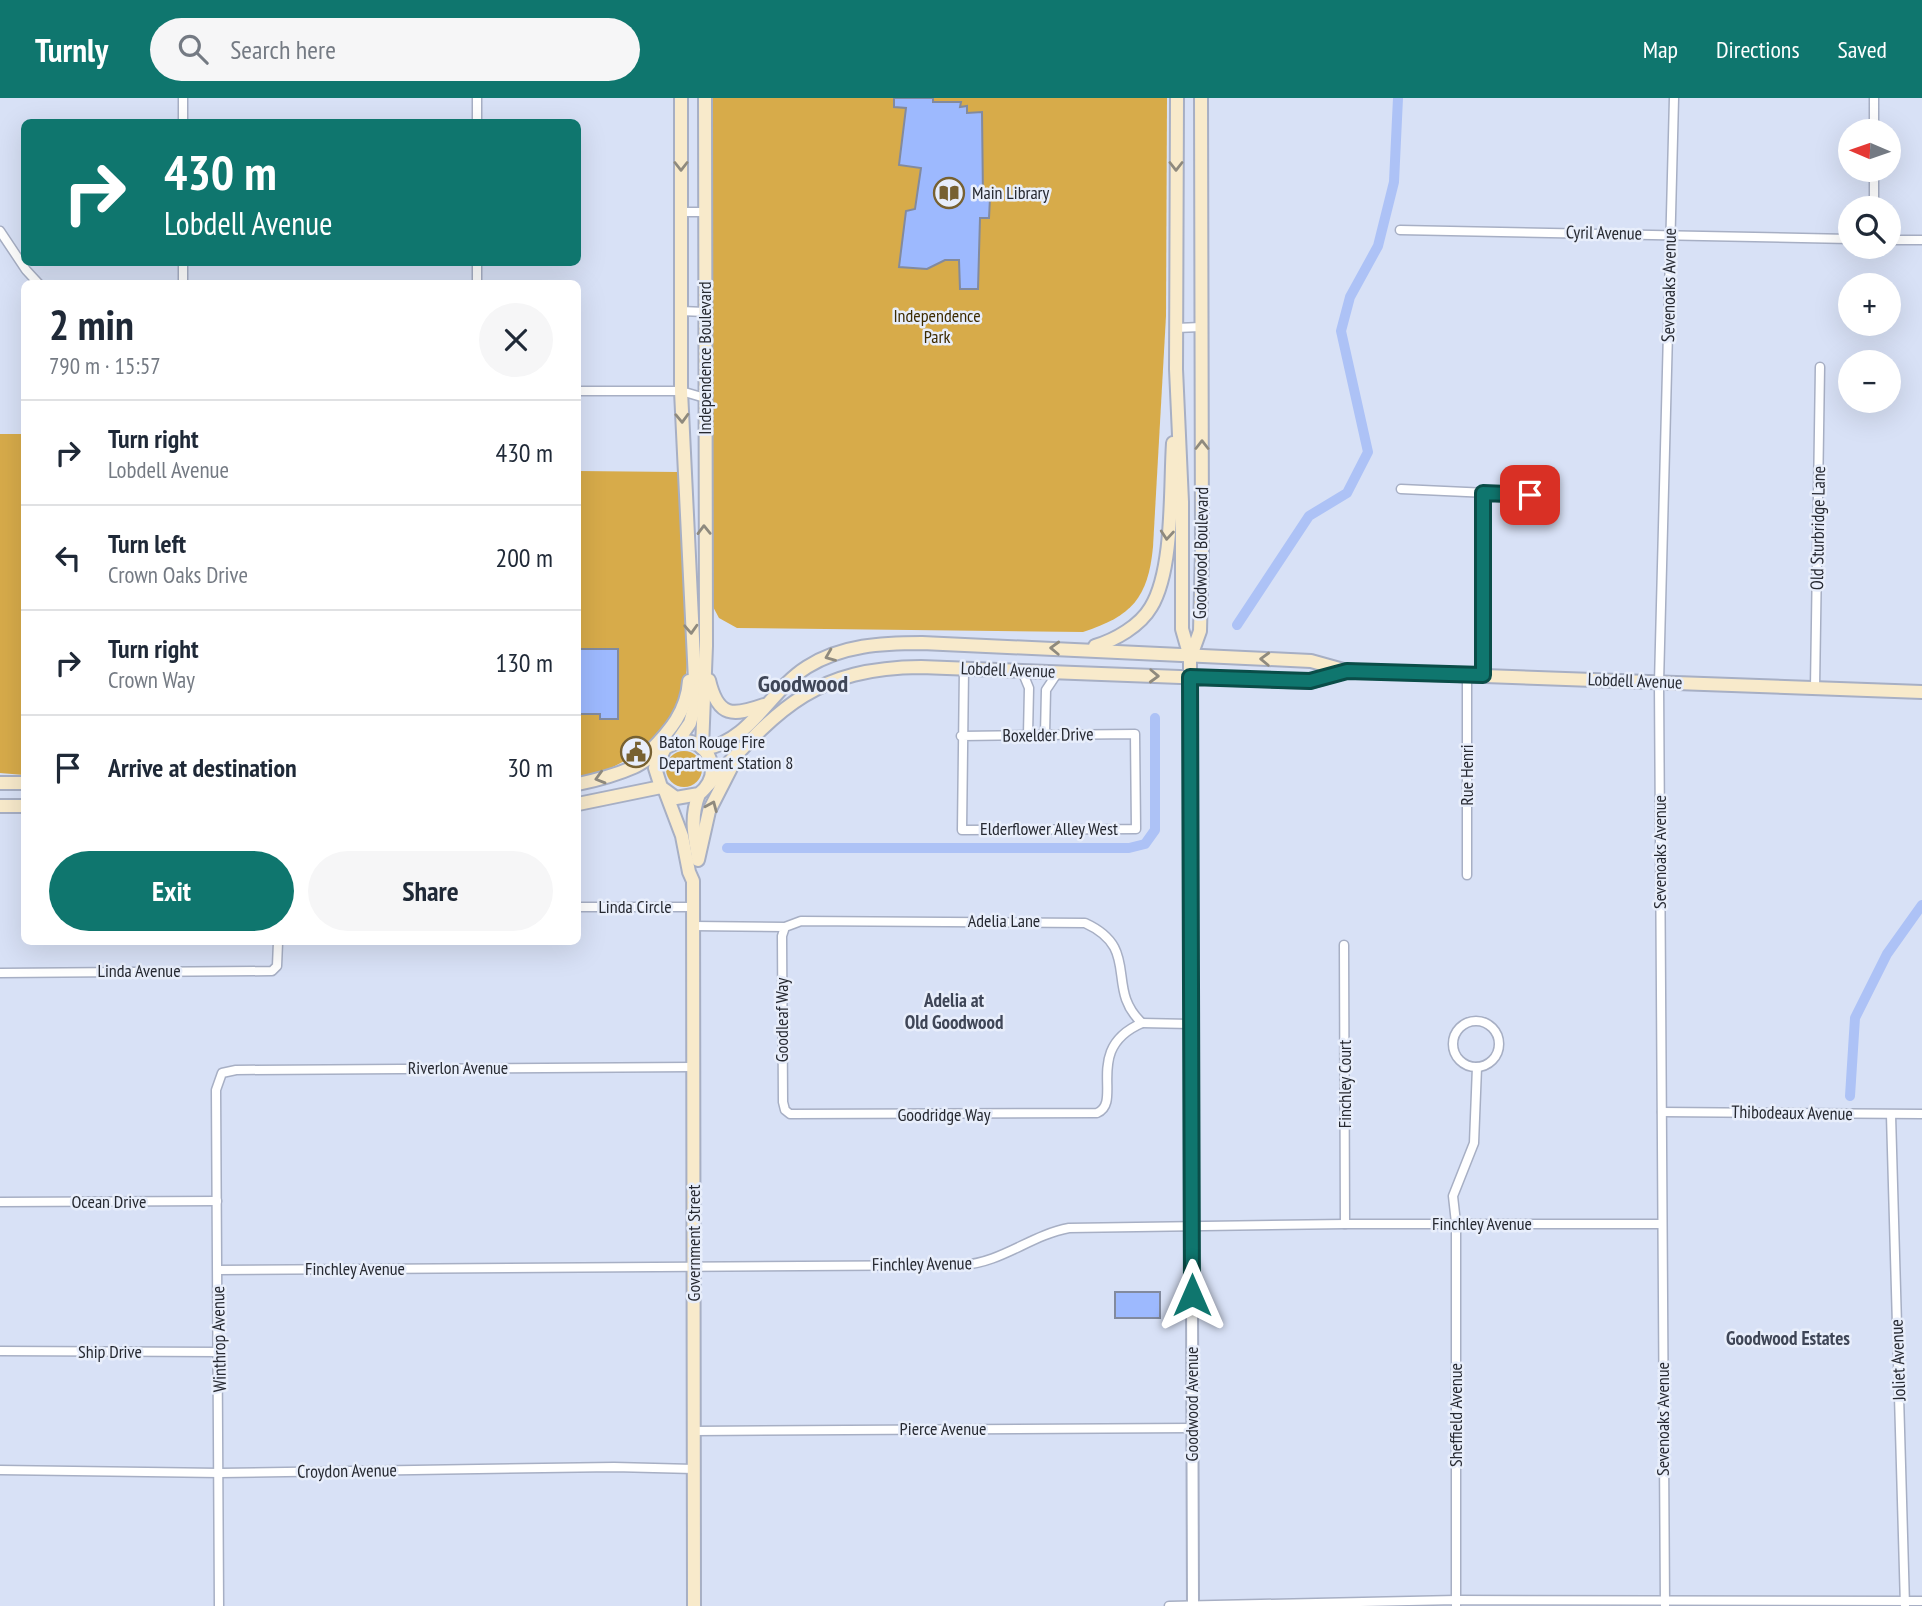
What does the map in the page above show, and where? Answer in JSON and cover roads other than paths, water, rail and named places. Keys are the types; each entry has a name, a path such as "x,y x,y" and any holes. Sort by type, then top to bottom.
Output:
{"main road":[{"name":"Independence Boulevard","path":"681,98 681,391 692,656"},
{"name":"Independence Boulevard","path":"705,98 705,666"},
{"name":"Goodwood Boulevard","path":"1177,98 1176,369 1182,502 1182,629 1191,657"},
{"name":"Goodwood Boulevard","path":"1191,657 1199,631 1202,551 1200,103"},
{"path":"1082,649 1108,642 1132,627 1151,608 1164,573 1176,369"},
{"path":"1182,502 1189,540 1202,551"},
{"name":"Lobdell Avenue","path":"703,748 734,738 807,667 836,653 858,647 922,643 1082,649 1191,657 1311,660 1347,671 1922,692"},
{"path":"921,667 922,643"},
{"path":"677,742 690,723 695,709 692,656"},
{"path":"641,763 671,729 682,711 689,689 692,656"},
{"name":"Goodwood Avenue","path":"1190,677 1191,657"},
{"path":"705,666 712,693 726,710 746,713 766,704"},
{"path":"665,748 655,768 663,789 677,798 685,799 704,789 712,771 703,748 705,666"},
{"path":"807,667 816,687"},
{"name":"Lobdell Avenue","path":"704,789 774,716 816,687 855,673 921,667 1310,681 1347,671"},
{"path":"581,783 601,779 641,763 677,742 692,742 703,748"},
{"path":"698,860 709,810 735,756"},
{"path":"0,783 21,783"},
{"path":"581,803 663,789"},
{"name":"Government Street","path":"663,789 674,812 693,881 694,1606"},
{"name":"Government Street","path":"693,881 698,872 698,860 692,825 704,789"},
{"path":"641,792 662,802 674,812"},
{"path":"0,807 21,806"}],"street":[{"path":"183,98 183,119"},
{"path":"477,98 477,119"},
{"name":"Sevenoaks Avenue","path":"1665,1604 1659,683 1674,98"},
{"path":"1874,98 1874,119"},
{"path":"681,212 705,212"},
{"name":"Cyril Avenue","path":"1400,230 1838,239"},
{"path":"0,231 21,262"},
{"path":"1901,240 1922,240"},
{"path":"23,266 35,280"},
{"path":"681,311 705,312"},
{"path":"1176,328 1202,327"},
{"name":"Old Sturbridge Lane","path":"1815,688 1820,367"},
{"path":"581,391 681,391 705,398"},
{"path":"1401,489 1530,495"},
{"path":"1483,493 1483,675"},
{"path":"961,736 964,669"},
{"path":"1022,671 1029,688 1028,735"},
{"path":"1045,735 1046,690 1058,672"},
{"name":"Rue Henri","path":"1467,675 1467,875"},
{"name":"Goodwood Avenue","path":"1190,677 1193,1605"},
{"name":"Boxelder Drive","path":"961,736 1135,734 1136,829"},
{"name":"Elderflower Alley West","path":"961,736 962,830 1136,829"},
{"name":"Linda Circle","path":"581,907 693,906"},
{"name":"Adelia Lane","path":"693,926 785,927 802,921 1085,923 1097,928 1114,944 1121,965 1123,995 1130,1010 1142,1023"},
{"name":"Goodleaf Way","path":"785,927 782,936 783,1101 787,1113"},
{"name":"Linda Avenue","path":"0,972 272,971 277,966 278,945"},
{"name":"Finchley Court","path":"1344,945 1345,1224"},
{"path":"1475,1021 1494,1029 1499,1049 1495,1058 1487,1065 1477,1068 1467,1066 1454,1050 1458,1031 1465,1024 1475,1021"},
{"path":"1142,1023 1191,1024"},
{"name":"Goodridge Way","path":"787,1113 1090,1115 1101,1112 1107,1103 1107,1063 1111,1049 1125,1033 1142,1023"},
{"name":"Riverlon Avenue","path":"222,1073 236,1070 693,1066"},
{"name":"Sheffield Avenue","path":"1456,1603 1456,1223 1453,1196 1474,1143 1477,1068"},
{"name":"Winthrop Avenue","path":"219,1606 216,1090 222,1073"},
{"name":"Thibodeaux Avenue","path":"1662,1112 1922,1114"},
{"name":"Joliet Avenue","path":"1891,1115 1905,1604"},
{"name":"Ocean Drive","path":"0,1202 217,1201"},
{"name":"Finchley Avenue","path":"218,1270 974,1265 993,1260 1045,1234 1069,1228 1456,1223 1661,1224"},
{"name":"Ship Drive","path":"0,1351 219,1352"},
{"name":"Pierce Avenue","path":"694,1430 1192,1428"},
{"name":"Croydon Avenue","path":"0,1470 219,1473 614,1467 694,1469"},
{"path":"1169,1606 1456,1603 1905,1604 1922,1601"}],"waterway":[{"path":"1237,625 1309,516 1347,493 1368,452 1341,331 1350,297 1378,246 1394,182 1398,98"},
{"path":"727,848 1129,848 1145,844 1155,830 1155,718"},
{"path":"1850,1096 1855,1018 1887,954 1922,905"}],"place":[{"name":"Main Library","path":"949,193"},
{"name":"Baton Rouge Fire Department Station 8","path":"636,752"}],"district":[{"name":"Goodwood","path":"803,684"},
{"name":"Adelia at Old Goodwood","path":"954,1011"},
{"name":"Goodwood Estates","path":"1788,1338"}],"park label":[{"name":"Independence Park","path":"937,326"}]}
